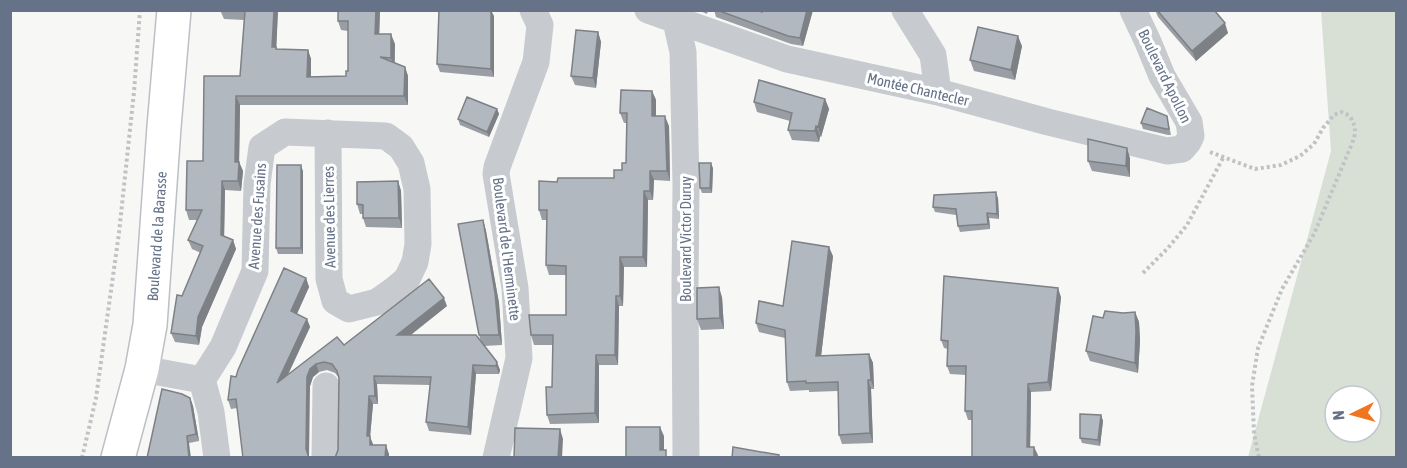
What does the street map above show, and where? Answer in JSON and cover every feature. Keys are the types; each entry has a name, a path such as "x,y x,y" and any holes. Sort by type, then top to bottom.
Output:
{"main road":[{"name":"Boulevard de la Barasse","path":"118,458 142,369 150,325 174,10"}],"street":[{"name":"Boulevard de l'Herminette","path":"496,458 519,358 515,288 496,174 536,62 540,25 533,10"},
{"name":"Montée Chantecler","path":"648,10 787,59 938,92 1167,151 1182,149 1188,142"},
{"path":"905,10 933,55 938,92"},
{"name":"Boulevard Apollon","path":"1133,10 1162,76 1189,122 1191,136 1188,142"},
{"name":"Boulevard Victor Duruy","path":"676,21 683,52 686,183 686,458"},
{"name":"Avenue des Fusains","path":"202,380 223,347 255,271 257,184 262,147 285,132 328,133"},
{"name":"Avenue des Lierres","path":"328,133 386,136 401,147 411,163 417,189 418,244 415,262 407,279 377,302 349,309 335,301 329,279 328,133"},
{"path":"142,369 202,380 211,412 217,458"},
{"path":"325,458 326,386"}],"path":[{"path":"82,458 96,398 119,233 140,10"},
{"path":"1188,142 1255,169 1281,165 1300,156 1314,144 1334,115 1342,112 1350,116 1354,123 1356,133 1352,146 1314,234 1282,289 1258,348 1252,386 1254,434 1259,458"},
{"path":"1143,273 1187,225 1223,158"}],"shaded area":[{"path":"1321,11 1396,11 1396,457 1248,457 1331,151"}],"building":[{"path":"239,10 274,10 272,47 308,50 307,77 346,76 346,71 348,71 348,21 338,21 338,10 376,10 375,34 391,34 391,58 380,57 405,67 404,96 236,96 235,162 239,162 238,181 222,181 221,235 233,240 198,317 196,336 171,333 177,295 182,296 203,246 188,240 202,210 186,210 187,161 203,161 204,76 240,76 245,11"},
{"path":"439,10 491,10 491,69 437,64"},
{"path":"717,10 762,12 762,10 807,10 800,38 788,36"},
{"path":"1157,10 1214,10 1225,23 1192,51"},
{"path":"978,27 1018,36 1011,70 970,60"},
{"path":"576,30 598,32 593,78 571,76"},
{"path":"759,80 825,99 815,131 788,130 792,113 754,102"},
{"path":"621,90 652,91 652,116 665,116 667,171 650,171 650,191 644,191 643,257 620,257 620,296 616,296 615,355 596,355 595,413 547,415 546,387 552,387 553,335 531,335 529,315 566,315 566,266 546,265 547,210 539,210 539,181 557,182 558,178 614,178 614,170 622,170 622,163 626,163 627,113 620,113"},
{"path":"467,97 497,109 487,132 458,119"},
{"path":"1147,108 1167,116 1169,129 1141,123"},
{"path":"1088,139 1127,148 1126,166 1088,161"},
{"path":"699,163 711,163 710,188 700,188"},
{"path":"277,165 301,165 301,248 276,248"},
{"path":"398,181 399,218 363,218 363,205 357,204 357,182"},
{"path":"996,192 997,214 987,213 988,224 958,226 956,209 933,207 934,195"},
{"path":"483,220 495,293 499,335 479,335 458,224"},
{"path":"792,241 829,247 816,356 869,354 870,433 839,435 838,382 787,382 785,330 756,323 759,301 783,306"},
{"path":"284,268 306,278 291,311 307,319 277,383 337,337 344,345 429,279 444,298 397,335 476,335 497,362 496,366 473,365 468,427 426,422 431,377 374,376 375,396 369,396 367,436 370,436 370,445 386,445 385,458 335,458 338,450 339,378 332,364 324,362 310,369 307,377 306,449 309,458 243,458 236,399 228,400 231,376 236,377"},
{"path":"944,276 1058,288 1048,382 1028,384 1027,447 1034,447 1034,458 972,458 972,411 965,411 966,366 947,366 948,341 941,340"},
{"path":"719,287 720,318 697,319 697,288"},
{"path":"1105,311 1135,312 1135,363 1086,351 1093,316 1103,318"},
{"path":"162,389 190,398 196,434 187,436 189,458 147,458"},
{"path":"1080,414 1101,415 1098,440 1080,438"},
{"path":"626,427 660,427 660,450 666,450 666,458 626,458"},
{"path":"515,428 560,429 558,458 514,458"},
{"path":"733,447 779,455 779,458 732,458"}]}
